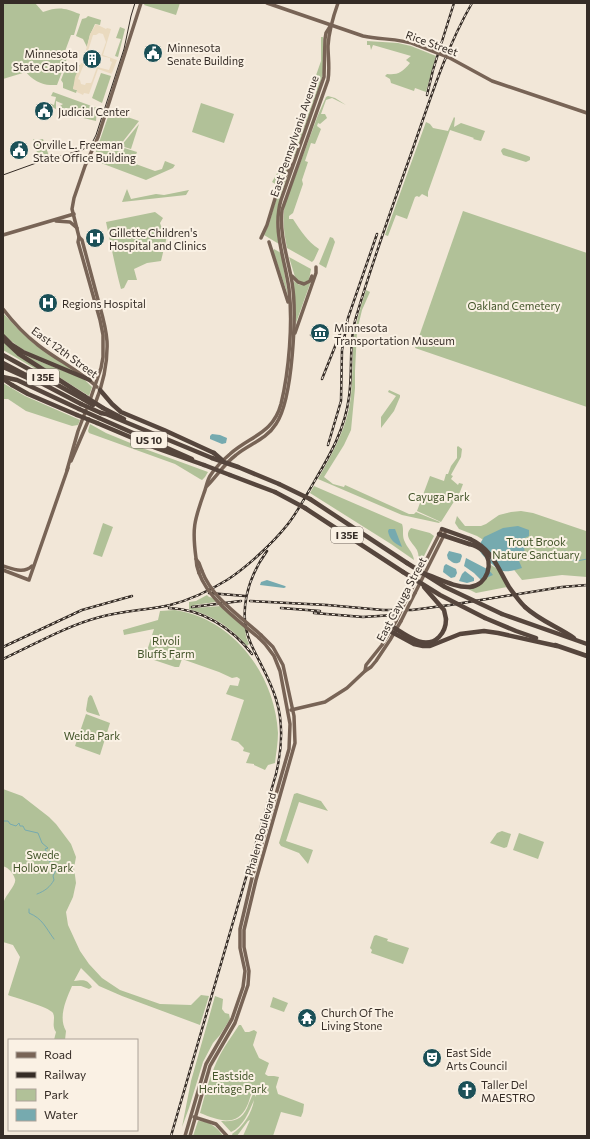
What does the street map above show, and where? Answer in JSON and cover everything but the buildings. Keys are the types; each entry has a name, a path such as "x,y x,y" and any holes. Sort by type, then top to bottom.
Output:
{"highway":[{"path":"3,336 12,345 23,352 90,380"},
{"path":"3,339 23,356 83,400 101,412 125,419 130,424"},
{"name":"I 35E","path":"3,355 83,400"},
{"path":"3,363 45,385"},
{"name":"US 10","path":"3,367 83,400 101,412 198,463"},
{"name":"I 35E","path":"3,378 28,394 96,423 156,448 274,492 304,508 440,595 485,618 516,631 587,656"},
{"name":"US 10","path":"3,378 19,382 79,409 106,414"},
{"path":"100,390 121,412 164,430 213,456"},
{"name":"I 35E","path":"106,414 213,456 226,463 279,484 310,499 422,573 455,592 502,614 587,644"},
{"path":"443,532 481,544 492,556 509,587 525,607 535,615 581,642"},
{"path":"422,573 458,586 468,587 478,584 486,577 488,562 482,550 470,541"},
{"path":"393,630 417,641 429,642 441,636 446,627 444,610 418,582"},
{"path":"393,630 414,644 422,646 430,646 460,634 483,631 498,632 557,646"}],"main road":[{"path":"67,470 78,431 96,386 102,363 102,335 100,320 78,242 79,237 72,204 98,137 140,3"},
{"name":"Rice Street","path":"267,3 278,5 369,38 401,40 417,45 448,57 492,81 587,113"},
{"path":"331,25 338,3"},
{"name":"East Pennsylvania Avenue","path":"206,487 210,477 224,460 263,432 271,423 277,414 281,402 286,375 290,308 288,283 278,235 277,222 280,204 324,77 324,39 331,25"},
{"name":"East Pennsylvania Avenue","path":"206,487 232,458 270,432 279,420 286,401 293,339 294,302 282,232 282,210 328,80 330,67 328,44 331,25"},
{"path":"260,238 267,224 277,192 298,152"},
{"path":"3,235 74,214"},
{"path":"53,220 70,222 77,228"},
{"path":"3,570 29,580 67,470 100,390 107,357 106,335 103,317 82,240 79,237"},
{"path":"269,242 290,308"},
{"path":"290,272 294,280 304,284 310,281 316,267 316,273 293,339"},
{"name":"East 12th Street","path":"3,309 23,332 38,345 76,369 100,390"},
{"name":"Phalen Boulevard","path":"185,1136 210,1066 225,1040 243,1001 249,979 249,966 244,947 244,930 256,880 294,750 295,730 293,710 283,665 273,647 213,596 203,582 201,572 196,564 194,525 206,487"},
{"name":"East Cayuga Street","path":"288,711 316,704 336,696 371,667 393,630 401,620 443,532"},
{"name":"East Cayuga Street","path":"393,630 408,596 443,532"},
{"path":"3,566 19,570 28,570 34,563"},
{"name":"Phalen Boulevard","path":"190,1136 193,1116 206,1064 221,1037 234,1020 243,987 244,967 240,948 240,929 252,878 289,749 291,730 277,662 260,636"},
{"name":"East Cayuga Street","path":"365,671 366,665 388,639"},
{"path":"193,1116 219,1127 227,1136"}],"green space":[{"path":"3,3 35,3 43,12 62,8 80,14 74,35 71,35 64,54 68,56 57,85 40,83 26,72 3,79"},
{"path":"145,3 180,3 176,15 144,5"},
{"path":"88,16 101,20 100,25 95,24 87,47 83,39 76,36 82,19"},
{"path":"120,27 125,29 118,57 115,56 121,39 116,38"},
{"path":"321,37 323,37 324,68 321,82 295,155 279,186 272,182 290,151 294,152 300,137 298,136 302,130 301,127 304,126 317,89 317,84 313,84 321,61"},
{"path":"367,41 398,43 411,46 436,56 426,92 415,88 414,91 391,83 390,79 385,76 387,74 397,74 402,71 410,63 406,60 411,56 373,45 371,50 370,45 367,45"},
{"path":"80,65 73,89 77,90 76,93 63,88 63,83 61,80 66,67 73,69"},
{"path":"101,73 111,76 102,103 92,98"},
{"path":"53,92 97,108 96,121 79,117 58,109 59,106 63,104 56,101 56,109 47,105 49,103 54,105 56,97 51,96"},
{"path":"328,96 335,98 346,105 332,98 326,100 321,114 325,114 327,118 320,124 318,123 317,126 321,129 315,144 311,143 305,161 308,162 302,180 303,184 293,213 289,216 289,219 293,219 308,239 319,249 312,262 287,248 284,226 284,210 318,115 326,97"},
{"path":"201,103 234,114 224,143 192,132"},
{"path":"110,111 139,121 117,149 118,150 121,147 137,152 133,163 155,171 162,169 165,161 175,165 173,168 146,180 93,160"},
{"path":"454,117 454,127 461,123 485,131 481,141 450,130 428,192 428,197 422,194 419,197 415,197 407,219 396,215 388,236 385,235 426,122 433,128 448,131"},
{"path":"139,124 131,149 121,146"},
{"path":"33,139 43,139 49,156 39,159"},
{"path":"504,148 528,156 530,157 530,160 526,162 503,155 501,151"},
{"path":"288,175 278,209 277,234 279,244 264,235 269,224 278,193"},
{"path":"127,189 131,199 189,190 186,195 122,202"},
{"name":"Oakland Cemetery","path":"463,211 587,253 587,407 415,348"},
{"path":"155,212 163,218 160,223 164,235 167,236 161,261 147,263 134,269 137,280 128,280 124,288 121,289 106,222"},
{"path":"330,237 333,238 335,242 326,268 319,264"},
{"path":"274,249 281,253 288,295 273,251"},
{"path":"289,257 311,269 309,280 299,282 295,277"},
{"path":"294,281 302,285 311,281 296,323"},
{"path":"366,290 370,292 362,310 357,331 355,388 351,430 344,445 324,477 333,484 344,487 345,485 409,514 414,514 416,512 440,522 439,523 402,515 318,479 340,437 349,409 355,333"},
{"path":"3,313 34,344 77,373 38,357 11,341 3,334"},
{"path":"3,342 46,374 46,375 3,350"},
{"path":"24,355 84,379 92,387 89,396"},
{"path":"3,383 25,396 80,420 78,425 72,426 26,411 8,399 3,399"},
{"path":"389,390 400,395 400,397 394,411 381,428 381,417 396,396 388,392"},
{"path":"90,424 106,433 145,449 208,472 202,480 175,464 89,433 88,431"},
{"name":"Cayuga Park","path":"458,446 462,449 461,457 451,475 453,476 451,479 458,485 459,483 463,484 460,492 441,522 417,511 430,476 444,481 446,474 448,474 451,466 457,458"},
{"path":"314,486 402,524 404,540 414,560 310,493"},
{"name":"Trout Brook Nature Sanctuary","path":"521,511 533,513 586,531 587,529 587,577 562,575 522,580 498,549 477,536 459,529 455,523 457,516 465,526 481,526 499,515"},
{"path":"103,523 113,527 102,557 93,554"},
{"path":"411,528 430,533 434,536 420,564 418,563 419,557 417,550 408,537"},
{"path":"491,565 499,570 507,587 476,593 466,588 472,588 489,575"},
{"path":"207,595 214,598 216,602 194,605 194,608 221,606 245,627 246,637 249,644 247,646 235,633 221,623 206,615 189,609 189,602 196,601"},
{"name":"Rivoli Bluffs Farm","path":"175,610 196,615 216,625 233,638 248,653 260,671 269,691 275,711 278,733 275,763 268,765 265,770 254,764 246,763 250,753 243,751 244,748 238,742 231,740 244,700 226,694 230,685 238,686 240,679 237,677 232,678 182,659 179,667 175,667 145,657 154,629 124,635 123,630 158,620 160,611"},
{"path":"90,695 92,696 100,716 87,712 86,710"},
{"name":"Weida Park","path":"86,714 110,723 100,755 75,746"},
{"name":"Swede Hollow Park","path":"3,789 22,796 49,817 71,844 76,857 74,868 76,883 73,897 66,912 68,925 80,951 89,964 102,978 120,990 160,1004 191,1005 201,995 209,996 200,1025 99,986 81,968 74,981 84,981 92,987 89,989 81,986 72,986 65,1003 63,1014 66,1031 65,1039 54,1039 56,1032 53,1013 39,1005 8,995 20,957 13,945 3,942 3,905 13,887 15,879 10,871 3,866"},
{"path":"297,793 321,801 328,811 299,802 286,841 313,850 308,864 299,853 281,846 279,843 294,794"},
{"path":"502,831 511,834 507,847 504,848 490,843 497,833"},
{"path":"519,833 544,842 538,859 513,850"},
{"path":"376,935 388,939 387,941 409,948 403,964 371,953 372,950 370,948 374,936"},
{"path":"215,996 223,999 222,1009 225,1013 229,1014 230,1019 213,1043 203,1062 182,1127 191,1081"},
{"path":"273,997 288,1003 284,1012 270,1007"},
{"name":"Eastside Heritage Park","path":"239,1025 241,1025 245,1032 254,1030 257,1032 253,1045 259,1058 269,1063 265,1074 268,1076 279,1077 276,1087 278,1094 304,1104 301,1117 281,1112 273,1136 243,1136 250,1120 237,1136 233,1136 232,1134 240,1128 246,1119 254,1100 245,1119 235,1130 231,1132 221,1121 236,1120 242,1116 255,1091 255,1097 258,1093 255,1086 243,1113 232,1120 220,1120 200,1113 216,1062"},
{"path":"198,1121 206,1122 212,1125 223,1136 193,1136"}],"shaded area":[{"path":"96,24 106,29 111,29 103,55 117,60 112,73 111,72 112,74 98,69 89,94 84,93 83,95 77,92 77,90 73,89 75,77 81,63 84,64 78,79 80,80 81,84 85,85 86,83 91,83 97,67 109,70 112,62 110,61 110,58 101,56 106,42 103,34 99,33 93,35 88,51 86,50 90,34"}],"water":[{"path":"212,434 227,438 226,443 222,444 210,439"},
{"path":"518,526 529,530 529,536 520,540 518,544 524,545 525,558 519,561 522,568 511,571 503,571 488,561 478,547 484,537 503,528"},
{"path":"389,529 395,529 402,547 391,539 388,531"},
{"path":"449,551 461,554 462,556 460,562 455,563 448,559 447,555"},
{"path":"466,558 489,570 493,575 481,580 464,566"},
{"path":"446,564 456,569 457,573 455,577 451,578 443,572"},
{"path":"465,571 474,578 474,581 467,583 459,581"},
{"path":"267,580 286,587 260,585 261,582"}],"waterway":[{"path":"525,555 531,554 533,558 536,558 544,551 548,559 552,560 554,557 560,556 565,551 573,561 587,559"},
{"path":"3,821 8,821 10,824 16,826 19,823 25,830 38,833 42,843 48,848 45,849 49,856 47,860 50,861 50,864 55,865 56,870 53,876 54,880 51,885 37,894"},
{"path":"29,909 29,913 41,921 54,939"}],"tram line":[{"path":"3,175 39,162 82,150 91,145 96,135 124,49 135,3"}],"railway":[{"path":"427,95 433,70 454,3"},
{"path":"3,659 75,625 87,621 117,613 170,605 192,598 235,575 267,547 292,519 326,462 344,420 349,397 354,324 363,294 438,77 462,21 472,3"},
{"path":"328,445 341,401 342,350 348,318 377,234"},
{"path":"322,379 340,334"},
{"path":"171,1136 276,774 280,755 281,727 279,708 271,684 251,644 245,620 245,608 250,584 260,561 267,551"},
{"path":"250,601 327,605 383,610 412,610 562,587 587,585"},
{"path":"209,593 245,596"},
{"path":"3,647 82,610 132,596"},
{"path":"192,607 241,601"},
{"path":"169,608 193,612 226,628 252,654"},
{"path":"281,608 320,611"},
{"path":"314,613 363,617 394,615"}],"place":[{"name":"Minnesota Senate Building","path":"153,53"},
{"name":"Minnesota State Capitol","path":"92,59"},
{"name":"Judicial Center","path":"44,111"},
{"name":"Orville L. Freeman State Office Building","path":"19,150"},
{"name":"Gillette Children's Hospital and Clinics","path":"95,238"},
{"name":"Regions Hospital","path":"48,303"},
{"name":"Minnesota Transportation Museum","path":"320,333"},
{"name":"Church Of The Living Stone","path":"307,1018"},
{"name":"East Side Arts Council","path":"432,1058"},
{"name":"Taller Del MAESTRO","path":"467,1090"}]}
